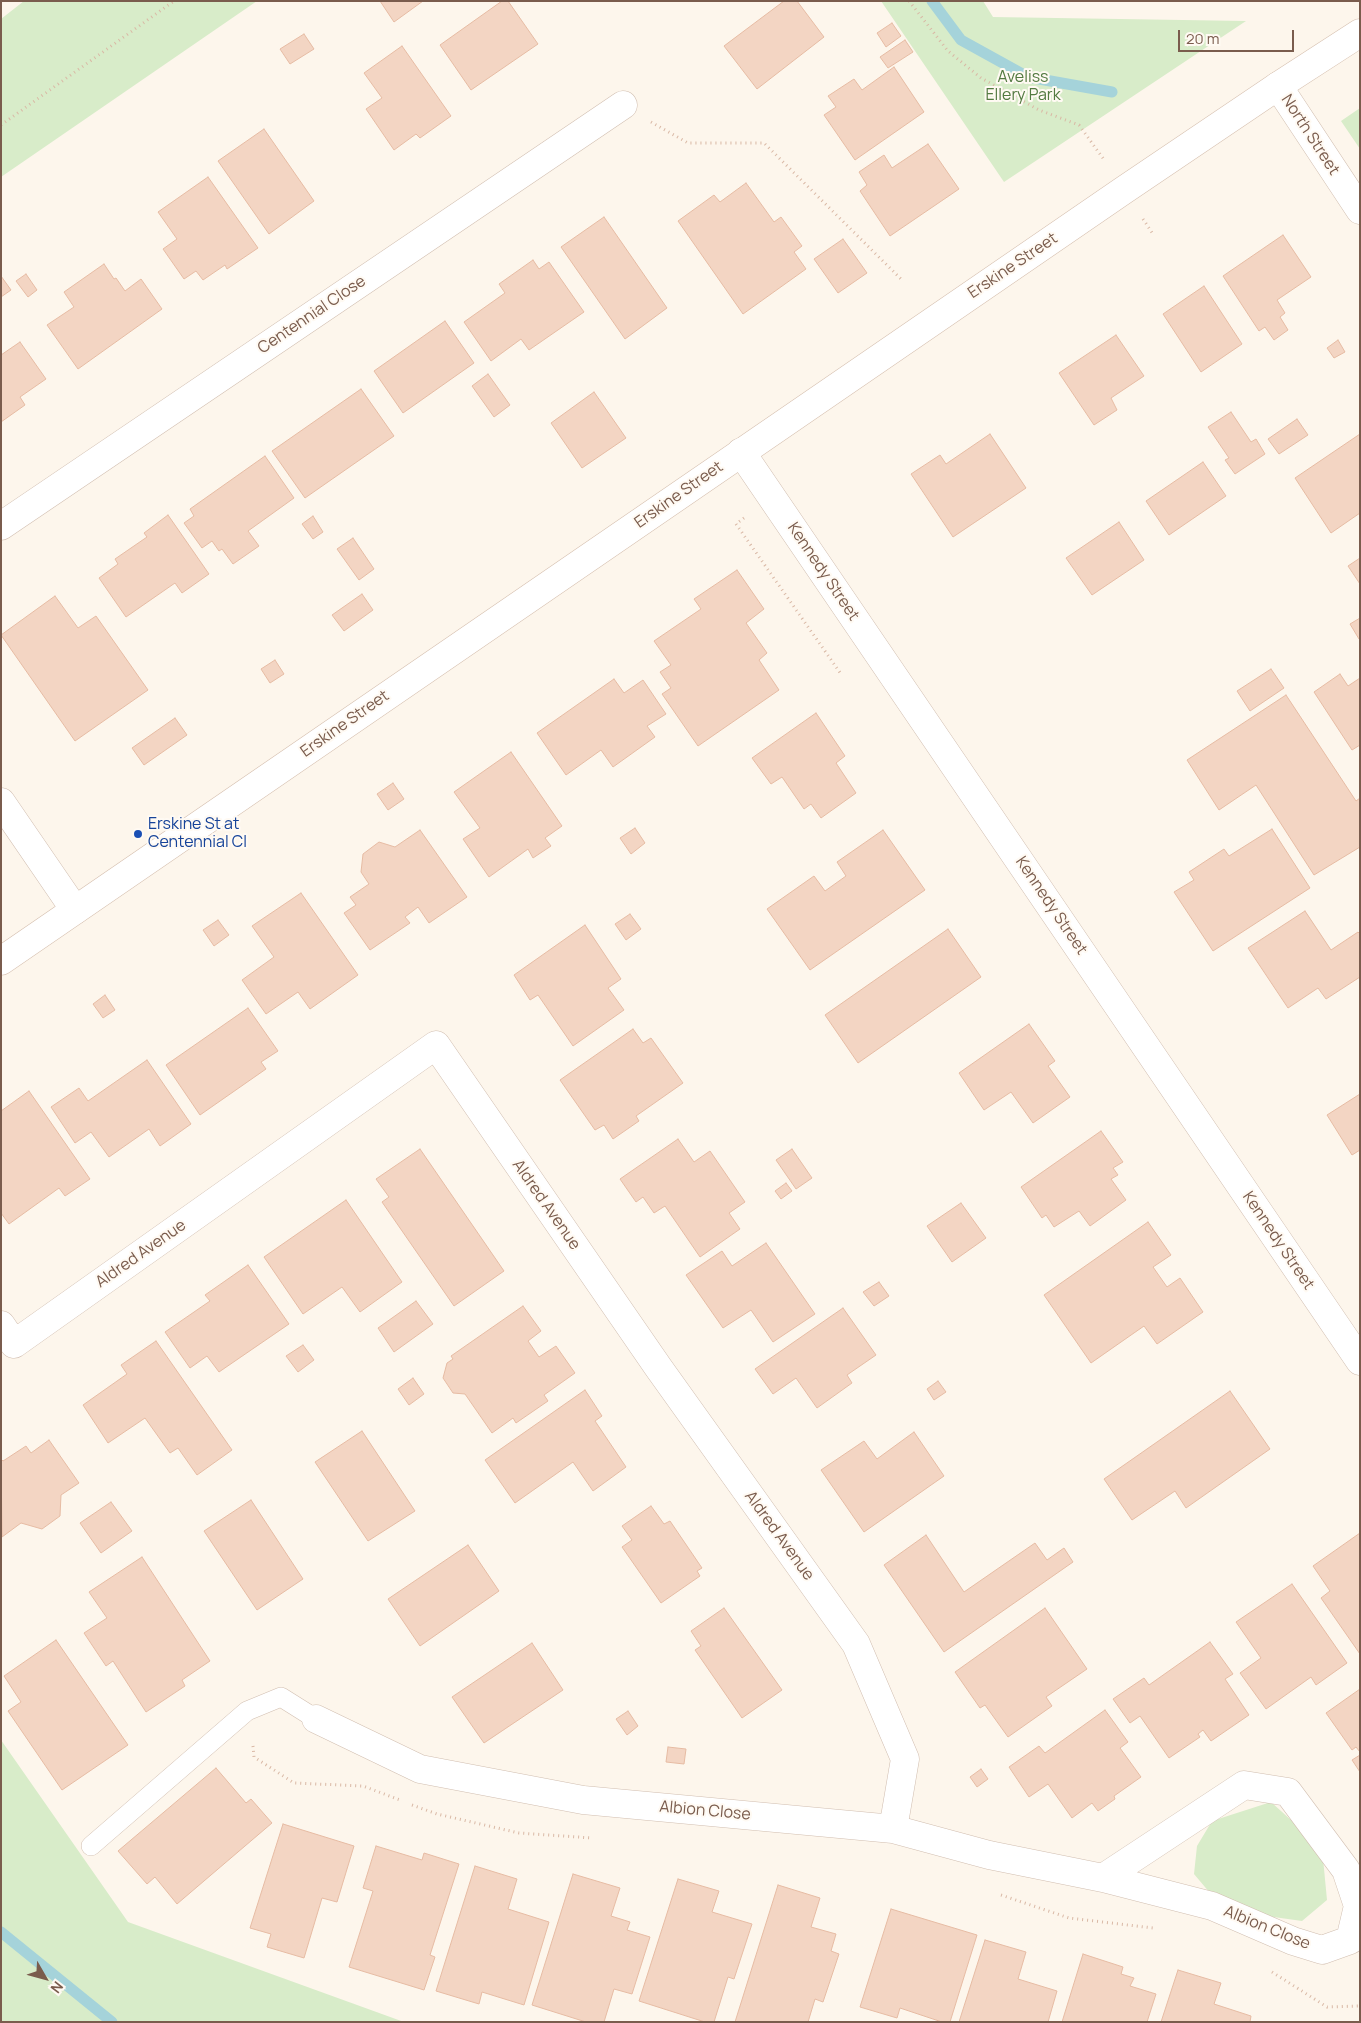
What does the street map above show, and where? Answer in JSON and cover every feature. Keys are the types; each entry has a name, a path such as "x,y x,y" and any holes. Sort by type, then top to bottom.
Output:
{"street":[{"name":"Erskine Street","path":"1,961 741,452 1278,86 1360,33"},
{"name":"North Street","path":"1278,86 1360,210"},
{"name":"Centennial Close","path":"1,526 623,105"},
{"name":"Kennedy Street","path":"741,452 1360,1361"},
{"path":"1,802 76,910"},
{"name":"Aldred Avenue","path":"1,1325 14,1344 436,1045 658,1367 856,1644 905,1759 893,1829"},
{"name":"Albion Close","path":"316,1718 420,1769 583,1800 893,1829 988,1855 1103,1878 1212,1906 1293,1941 1322,1950 1350,1940 1358,1906 1346,1870 1288,1792 1244,1785 1103,1878"}],"lane":[{"path":"91,1846 247,1711 281,1698 316,1718"}],"path":[{"path":"1,125 174,1"},
{"path":"909,1 948,51 981,78 1039,110 1079,126 1107,164"},
{"path":"662,128 688,143 764,143 901,279"},
{"path":"1146,224 1152,234"},
{"path":"746,517 736,524 841,674"},
{"path":"247,1711 254,1757 294,1783 363,1786 437,1814 519,1833 597,1838"},
{"path":"994,1892 1069,1918 1154,1929"},
{"path":"1265,1967 1327,2007 1360,2006"}],"green space":[{"path":"24,1 257,1 1,177 1,19"},
{"name":"Aveliss Ellery Park","path":"881,1 983,1 993,17 1246,21 1004,182"},
{"path":"1360,108 1360,149 1341,121"},
{"path":"1,1740 128,1922 404,2022 1,2022"},
{"path":"1271,1802 1322,1848 1327,1900 1302,1921 1238,1912 1210,1893 1194,1874 1197,1846 1212,1821"}],"building":[{"path":"380,1 423,1 394,22"},
{"path":"502,1 508,1 538,44 471,90 440,45"},
{"path":"784,1 797,1 824,37 757,89 724,46"},
{"path":"892,23 901,36 886,47 877,33"},
{"path":"304,34 314,49 290,64 280,49"},
{"path":"905,40 913,52 888,68 880,57"},
{"path":"402,46 451,116 420,138 416,134 394,150 366,109 382,98 364,73"},
{"path":"894,67 924,112 855,160 824,115 836,107 828,96 854,79 862,90"},
{"path":"264,129 314,201 269,234 218,161"},
{"path":"928,144 959,189 890,236 860,191 867,185 859,172 884,155 892,168"},
{"path":"208,177 258,248 227,269 225,265 203,280 196,271 184,279 163,249 177,239 158,212"},
{"path":"746,183 774,222 781,217 802,246 794,252 806,269 743,314 678,221 714,195 720,202"},
{"path":"604,217 667,308 625,339 561,247"},
{"path":"1283,235 1311,277 1277,300 1285,313 1280,317 1288,330 1274,340 1265,327 1259,331 1223,276"},
{"path":"843,239 867,273 838,293 814,259"},
{"path":"533,260 539,269 549,262 584,312 529,350 521,339 491,361 464,322 505,293 499,284"},
{"path":"104,264 125,291 141,279 162,309 78,369 47,325 74,307 64,292"},
{"path":"26,274 37,290 28,297 16,281"},
{"path":"1,276 11,290 1,297"},
{"path":"1204,286 1242,344 1201,372 1163,314"},
{"path":"445,321 474,363 403,413 374,371"},
{"path":"1116,335 1144,376 1111,398 1117,410 1094,425 1059,373"},
{"path":"1338,340 1345,352 1334,358 1327,348"},
{"path":"20,342 46,379 20,397 25,405 1,422 1,355"},
{"path":"488,374 510,405 494,417 472,386"},
{"path":"361,389 394,436 305,498 272,451"},
{"path":"594,392 626,438 582,468 551,423"},
{"path":"1231,412 1251,442 1256,439 1265,454 1235,474 1225,460 1229,458 1208,427"},
{"path":"1297,419 1308,435 1279,454 1268,439"},
{"path":"990,434 1026,488 953,537 911,474 940,455 946,464"},
{"path":"1360,434 1360,513 1331,533 1295,478"},
{"path":"265,456 294,498 248,531 259,546 233,564 222,549 219,551 212,541 202,548 184,523 194,516 190,509"},
{"path":"1203,462 1226,496 1169,535 1146,501"},
{"path":"168,515 209,574 182,593 175,583 126,617 99,578 118,564 115,559 147,537 144,533"},
{"path":"313,516 323,532 313,539 302,524"},
{"path":"1119,522 1144,560 1092,595 1066,558"},
{"path":"353,538 374,569 359,580 337,549"},
{"path":"1360,558 1360,584 1348,566"},
{"path":"737,570 764,609 746,623 767,653 759,660 779,690 698,746 662,694 671,688 660,672 671,665 654,641 701,609 694,599"},
{"path":"362,594 373,610 344,631 332,615"},
{"path":"55,596 78,628 96,616 148,690 75,741 1,635"},
{"path":"1360,618 1360,639 1359,639 1350,624"},
{"path":"275,660 284,674 270,683 261,669"},
{"path":"1271,669 1284,688 1250,711 1237,691"},
{"path":"1340,674 1348,686 1360,678 1360,745 1352,750 1314,692"},
{"path":"614,679 624,693 643,680 666,714 647,726 655,737 613,767 601,750 566,775 537,733"},
{"path":"1286,695 1356,801 1360,798 1360,847 1314,875 1256,785 1219,810 1187,760"},
{"path":"816,713 845,756 836,763 856,793 821,818 811,804 804,809 782,777 771,784 752,758"},
{"path":"175,718 187,735 144,765 132,748"},
{"path":"511,752 562,826 545,838 551,846 533,858 528,849 489,877 463,839 480,828 454,792"},
{"path":"393,783 404,799 388,810 377,794"},
{"path":"635,828 645,843 631,854 620,838"},
{"path":"1272,829 1310,888 1213,951 1174,892 1194,880 1189,872 1224,849 1229,856"},
{"path":"420,830 467,897 429,923 418,907 405,917 410,923 370,950 344,913 356,905 350,897 369,884 361,872 363,854 379,842 395,847"},
{"path":"883,830 925,890 810,970 767,909 814,876 825,891 846,876 837,862"},
{"path":"301,893 358,975 310,1009 298,992 266,1014 242,980 274,957 252,926"},
{"path":"1305,911 1331,950 1358,932 1360,934 1360,977 1326,999 1318,988 1288,1008 1248,948"},
{"path":"630,914 641,929 626,940 615,924"},
{"path":"218,920 229,935 214,946 203,930"},
{"path":"585,925 621,979 608,988 624,1010 573,1046 538,995 530,1000 514,975"},
{"path":"948,929 981,977 858,1063 825,1015"},
{"path":"105,995 115,1010 103,1018 93,1004"},
{"path":"248,1008 278,1051 261,1062 266,1069 200,1115 166,1065"},
{"path":"1029,1024 1055,1061 1048,1066 1070,1097 1033,1123 1011,1092 984,1110 959,1073"},
{"path":"633,1029 643,1043 651,1038 683,1083 636,1116 639,1121 613,1139 604,1125 595,1130 560,1080"},
{"path":"147,1060 191,1124 160,1146 149,1129 109,1157 91,1132 75,1143 51,1107 79,1088 88,1101"},
{"path":"29,1091 90,1179 65,1196 59,1188 9,1224 1,1213 1,1111"},
{"path":"1360,1094 1360,1150 1352,1155 1327,1115"},
{"path":"1101,1131 1123,1162 1113,1168 1118,1175 1111,1179 1126,1200 1090,1226 1079,1211 1054,1227 1046,1215 1042,1218 1021,1187"},
{"path":"678,1139 694,1162 710,1151 745,1202 729,1213 740,1229 700,1257 665,1206 654,1213 643,1197 636,1202 620,1179"},
{"path":"420,1149 504,1271 454,1306 382,1202 389,1197 376,1179"},
{"path":"792,1149 812,1178 796,1189 776,1160"},
{"path":"786,1183 792,1191 781,1199 775,1191"},
{"path":"346,1200 402,1282 360,1312 342,1287 303,1314 264,1257"},
{"path":"961,1203 986,1238 952,1262 927,1226"},
{"path":"1148,1222 1171,1255 1153,1267 1167,1287 1180,1278 1203,1312 1157,1344 1144,1326 1091,1363 1044,1295"},
{"path":"766,1243 815,1314 773,1342 751,1310 723,1328 686,1275 722,1251 732,1266"},
{"path":"248,1265 289,1324 219,1372 207,1356 190,1368 165,1332 210,1301 205,1295"},
{"path":"879,1282 889,1296 874,1306 863,1292"},
{"path":"416,1301 433,1324 394,1352 378,1328"},
{"path":"523,1306 541,1331 528,1341 539,1357 556,1346 575,1373 544,1395 548,1401 516,1423 513,1418 492,1433 465,1394 453,1393 443,1378 447,1363 453,1359 451,1356"},
{"path":"843,1308 876,1355 847,1375 852,1383 817,1408 796,1378 773,1394 755,1369"},
{"path":"156,1341 232,1450 197,1475 178,1448 170,1453 145,1418 108,1443 83,1405 127,1374 121,1365"},
{"path":"303,1345 314,1360 298,1372 286,1356"},
{"path":"413,1378 424,1394 409,1405 398,1389"},
{"path":"938,1381 946,1392 934,1400 927,1389"},
{"path":"585,1390 602,1416 595,1421 626,1467 593,1491 573,1462 515,1503 485,1460"},
{"path":"1230,1391 1270,1449 1186,1508 1175,1491 1132,1520 1104,1479"},
{"path":"362,1431 415,1511 368,1541 315,1462"},
{"path":"914,1432 944,1476 864,1532 821,1470 864,1441 877,1459"},
{"path":"49,1440 79,1483 61,1495 60,1516 42,1529 21,1523 2,1537 1,1459 3,1461 26,1446 31,1453"},
{"path":"251,1500 303,1579 257,1610 204,1531"},
{"path":"111,1502 132,1531 101,1553 80,1523"},
{"path":"651,1506 664,1524 670,1521 702,1568 697,1571 700,1576 661,1603 622,1547 632,1540 622,1526"},
{"path":"1360,1533 1360,1654 1321,1598 1330,1591 1313,1566"},
{"path":"926,1535 964,1592 1035,1543 1047,1560 1064,1548 1073,1562 944,1652 884,1565"},
{"path":"468,1545 499,1591 420,1646 388,1599"},
{"path":"142,1557 210,1661 182,1680 185,1686 146,1712 113,1661 106,1666 84,1633 107,1618 89,1592"},
{"path":"1292,1584 1347,1663 1316,1685 1311,1677 1266,1709 1240,1673 1261,1658 1236,1622"},
{"path":"724,1608 782,1690 742,1718 695,1650 701,1646 691,1631"},
{"path":"1045,1608 1087,1669 1046,1697 1052,1706 1008,1737 985,1705 980,1708 955,1672"},
{"path":"56,1640 128,1745 62,1790 8,1711 21,1702 4,1676"},
{"path":"1210,1642 1233,1674 1225,1679 1249,1715 1211,1741 1203,1730 1198,1734 1200,1737 1169,1758 1140,1716 1130,1723 1113,1699 1144,1678 1149,1685"},
{"path":"532,1643 563,1690 484,1743 452,1697"},
{"path":"1360,1689 1360,1752 1356,1747 1352,1750 1326,1713"},
{"path":"1105,1710 1128,1742 1120,1748 1141,1777 1114,1796 1115,1799 1098,1811 1092,1803 1072,1818 1048,1784 1029,1797 1009,1767 1039,1746 1045,1753"},
{"path":"628,1711 638,1726 627,1735 616,1719"},
{"path":"668,1747 686,1749 684,1764 666,1762"},
{"path":"1360,1755 1360,1772 1352,1760"},
{"path":"216,1768 246,1803 251,1799 272,1823 177,1904 155,1877 147,1884 118,1851"},
{"path":"981,1769 988,1779 977,1787 970,1777"},
{"path":"283,1824 354,1846 337,1902 322,1898 304,1958 267,1947 271,1934 250,1928"},
{"path":"376,1846 422,1860 424,1853 459,1864 430,1955 435,1957 424,1990 349,1967 373,1891 363,1888"},
{"path":"475,1866 517,1879 508,1909 549,1922 524,2005 482,1992 479,2004 436,1991"},
{"path":"573,1874 620,1888 611,1916 630,1922 627,1930 650,1937 632,1994 614,1989 604,2022 586,2022 532,2005"},
{"path":"678,1879 719,1891 712,1912 752,1924 734,1979 728,1977 714,2022 705,2022 639,2001"},
{"path":"778,1885 820,1898 811,1927 836,1934 831,1951 839,1954 823,2002 815,1999 808,2022 735,2022"},
{"path":"891,1909 977,1935 950,2022 942,2022 900,2008 897,2018 860,2007"},
{"path":"985,1940 1026,1952 1018,1979 1057,1991 1048,2022 959,2022"},
{"path":"1083,1954 1123,1967 1121,1974 1134,1978 1130,1986 1156,1994 1147,2022 1062,2022"},
{"path":"1178,1970 1221,1983 1214,2004 1251,2016 1250,2022 1161,2022"}],"waterway":[{"path":"932,1 961,40 1028,77 1112,92"},
{"path":"1,1932 112,2022"}],"place":[{"name":"Erskine St at Centennial Cl","path":"138,834"}]}
